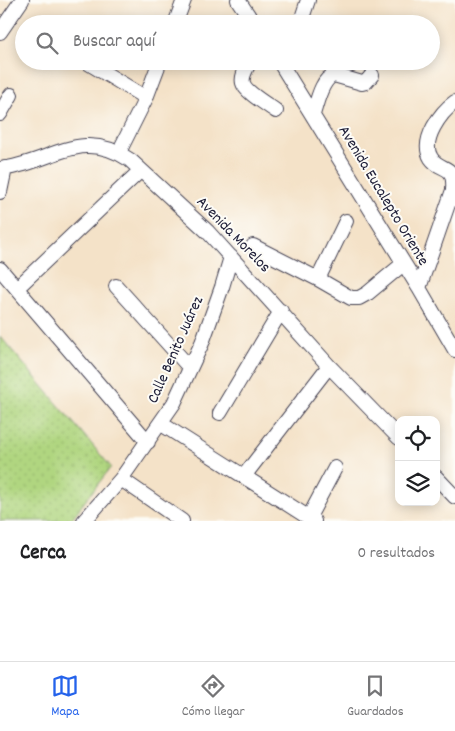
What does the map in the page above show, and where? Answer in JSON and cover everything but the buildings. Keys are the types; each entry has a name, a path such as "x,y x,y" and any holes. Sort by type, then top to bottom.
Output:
{"street":[{"path":"19,15 22,0"},
{"path":"178,15 184,0"},
{"path":"238,0 248,15"},
{"path":"303,15 308,0"},
{"path":"0,32 15,22"},
{"path":"100,70 146,98"},
{"path":"119,152 146,98 157,70"},
{"path":"246,70 243,83 247,90 276,111"},
{"name":"Avenida Eucalepto Oriente","path":"287,70 455,350"},
{"path":"313,114 326,81 330,76 334,75 362,83 366,82 372,75"},
{"path":"0,114 11,95"},
{"path":"419,288 454,180 451,171 432,159 428,150 429,136 445,109 455,102"},
{"name":"Avenida Morelos","path":"2,168 79,146 98,146 119,152 180,204 281,311 329,366 395,434"},
{"path":"0,192 2,168"},
{"path":"17,288 141,170"},
{"path":"318,279 346,221"},
{"path":"253,246 351,298 359,298 368,293 403,264"},
{"name":"Calle Benito Juárez","path":"84,521 121,479 174,403 211,318 231,257"},
{"path":"0,269 148,442"},
{"path":"116,286 190,368"},
{"path":"220,413 281,311"},
{"path":"244,476 329,366"},
{"path":"160,423 311,519 335,468"},
{"path":"121,479 182,521"},
{"path":"440,481 455,497"}],"green space":[{"path":"0,336 111,467 70,521 0,521"}]}
